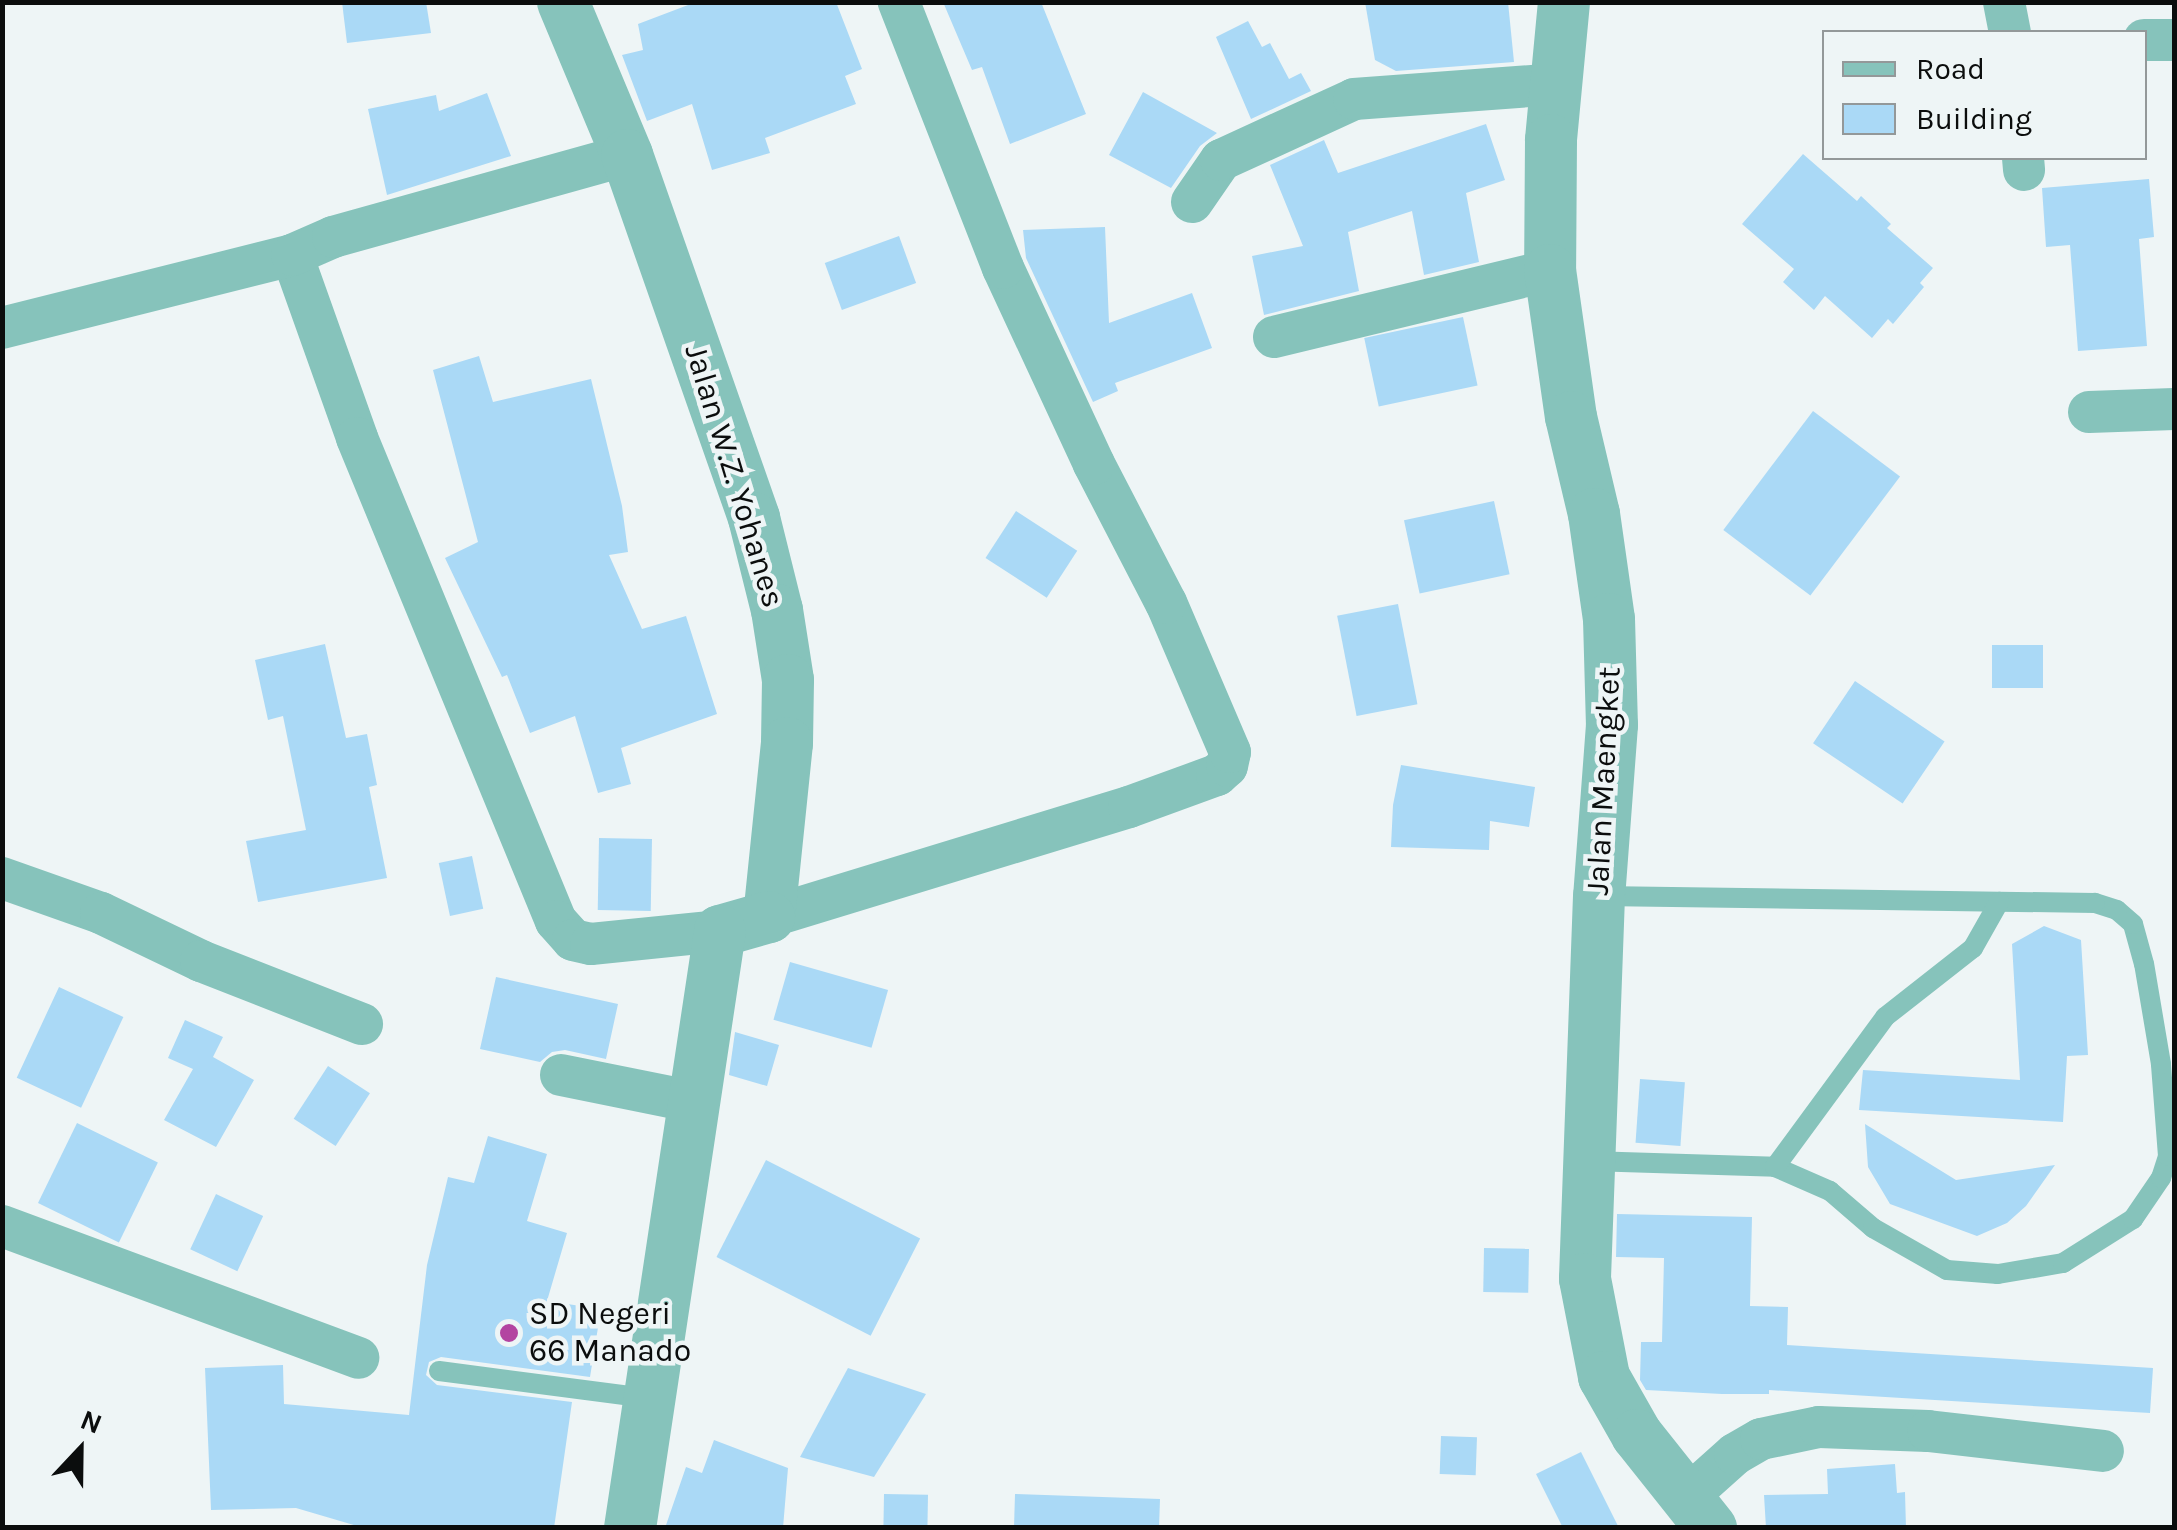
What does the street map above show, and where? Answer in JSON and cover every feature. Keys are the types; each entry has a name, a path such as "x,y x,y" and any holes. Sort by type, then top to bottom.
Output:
{"street":[{"name":"Jalan W.Z. Yohanes","path":"563,2 627,155 754,518 778,610 788,680 787,742 744,924 695,1102 630,1528"},
{"path":"292,254 357,438 556,921 573,940 591,944 744,924 1129,807 1217,775 1226,766 1230,752 1166,603 1094,464 1004,268 898,2"},
{"name":"Jalan Maengket","path":"1564,2 1551,140 1550,270 1571,416 1594,514 1609,619 1612,725 1599,896 1585,1279 1604,1377 1637,1435 1700,1512"},
{"path":"2004,2 2010,30"},
{"path":"2147,40 2174,40"},
{"path":"1192,202 1222,160 1354,99 1556,84"},
{"path":"2,328 292,254 333,237 627,155"},
{"path":"1274,337 1550,270"},
{"path":"2090,412 2174,409"},
{"path":"2,878 101,912 201,961 362,1024"},
{"path":"561,1075 695,1102"},
{"path":"2,1226 358,1358"},
{"path":"1700,1512 1734,1454 1761,1439 1819,1427 1928,1430 2103,1451"}],"lane":[{"path":"1587,1161 1774,1167 1830,1191 1872,1228 1947,1270 1998,1274 2062,1263 2133,1218 2148,1202 2168,1156 2161,1064 2133,924 2118,910 2095,903 1599,896"},
{"path":"1774,1167 1885,1018 1973,948 1999,902"},
{"path":"439,1371 649,1398"}],"building":[{"path":"342,2 426,2 431,33 347,43"},
{"path":"696,2 836,2 862,69 845,76 856,104 765,138 770,153 712,170 692,104 647,121 622,55 643,50 638,24"},
{"path":"943,2 1041,2 1086,114 1010,144 982,67 972,70"},
{"path":"1365,2 1508,2 1514,62 1396,71 1375,60"},
{"path":"1248,21 1262,47 1270,43 1289,79 1301,73 1311,91 1251,119 1216,37"},
{"path":"1143,92 1217,133 1200,146 1171,188 1109,155"},
{"path":"487,93 511,156 387,195 368,109 436,95 439,111"},
{"path":"1486,124 1505,180 1466,193 1479,262 1424,275 1412,211 1348,232 1359,291 1264,315 1252,256 1303,246 1270,165 1324,140 1338,173"},
{"path":"1803,154 1857,201 1861,196 1891,224 1887,228 1933,268 1920,283 1924,287 1893,324 1888,319 1872,338 1825,296 1814,310 1783,282 1794,269 1742,224"},
{"path":"2149,179 2154,237 2139,239 2147,346 2078,351 2070,245 2046,247 2042,188"},
{"path":"1105,227 1109,323 1192,293 1212,348 1115,383 1118,391 1093,402 1026,258 1023,230"},
{"path":"899,236 916,283 842,310 825,263"},
{"path":"1463,317 1478,385 1379,406 1364,338"},
{"path":"479,356 493,402 591,379 622,506 628,552 609,555 642,629 686,616 717,714 621,748 631,784 598,793 575,716 530,733 507,675 502,677 445,558 478,542 433,370"},
{"path":"1813,411 1900,477 1810,596 1723,530"},
{"path":"1494,501 1510,574 1420,593 1404,520"},
{"path":"1016,511 1077,551 1047,598 986,558"},
{"path":"1398,604 1417,704 1357,716 1337,616"},
{"path":"325,644 346,738 367,734 377,785 369,787 387,878 258,902 246,841 306,830 283,716 268,720 255,660"},
{"path":"1992,645 2043,645 2043,688 1992,688"},
{"path":"1855,681 1945,741 1903,804 1813,743"},
{"path":"1401,765 1535,787 1529,827 1490,821 1489,850 1391,847 1393,805"},
{"path":"599,838 652,839 651,911 598,910"},
{"path":"472,856 483,909 450,916 439,863"},
{"path":"2044,926 2081,940 2088,1055 2067,1056 2063,1122 1859,1110 1863,1070 2020,1080 2012,944"},
{"path":"790,962 888,990 872,1048 773,1020"},
{"path":"496,977 618,1004 606,1059 565,1050 552,1052 540,1062 480,1049"},
{"path":"59,987 123,1017 81,1108 17,1078"},
{"path":"185,1020 223,1037 213,1057 254,1080 216,1147 164,1120 193,1069 168,1058"},
{"path":"735,1032 779,1045 767,1086 729,1075"},
{"path":"328,1066 370,1093 336,1146 294,1119"},
{"path":"1640,1079 1685,1082 1680,1146 1636,1143"},
{"path":"77,1123 158,1162 119,1242 38,1203"},
{"path":"1865,1124 1956,1180 2055,1165 2026,1206 2007,1223 1977,1236 1890,1204 1868,1167"},
{"path":"488,1136 547,1154 527,1221 567,1233 547,1301 601,1309 590,1377 441,1357 429,1362 426,1375 437,1385 572,1402 554,1528 364,1528 296,1508 211,1510 205,1368 283,1365 284,1404 409,1415 427,1265 448,1177 474,1183"},
{"path":"766,1160 920,1239 871,1336 717,1257"},
{"path":"216,1194 263,1216 237,1271 190,1249"},
{"path":"1617,1214 1752,1217 1750,1306 1788,1307 1787,1345 2153,1368 2150,1413 1769,1390 1769,1394 1722,1394 1646,1390 1640,1380 1641,1342 1662,1342 1664,1258 1616,1257"},
{"path":"1484,1248 1529,1249 1528,1293 1483,1292"},
{"path":"848,1368 926,1394 874,1477 800,1457"},
{"path":"1441,1436 1477,1437 1476,1475 1440,1474"},
{"path":"714,1440 788,1468 783,1528 665,1528 686,1467 702,1473"},
{"path":"1581,1452 1619,1528 1563,1528 1536,1474"},
{"path":"1895,1464 1897,1493 1905,1492 1906,1528 1766,1528 1764,1495 1828,1494 1827,1469"},
{"path":"884,1494 928,1495 927,1528 883,1528"},
{"path":"1015,1494 1160,1499 1159,1528 1014,1528"}],"place":[{"name":"SD Negeri 66 Manado","path":"509,1333"}]}
